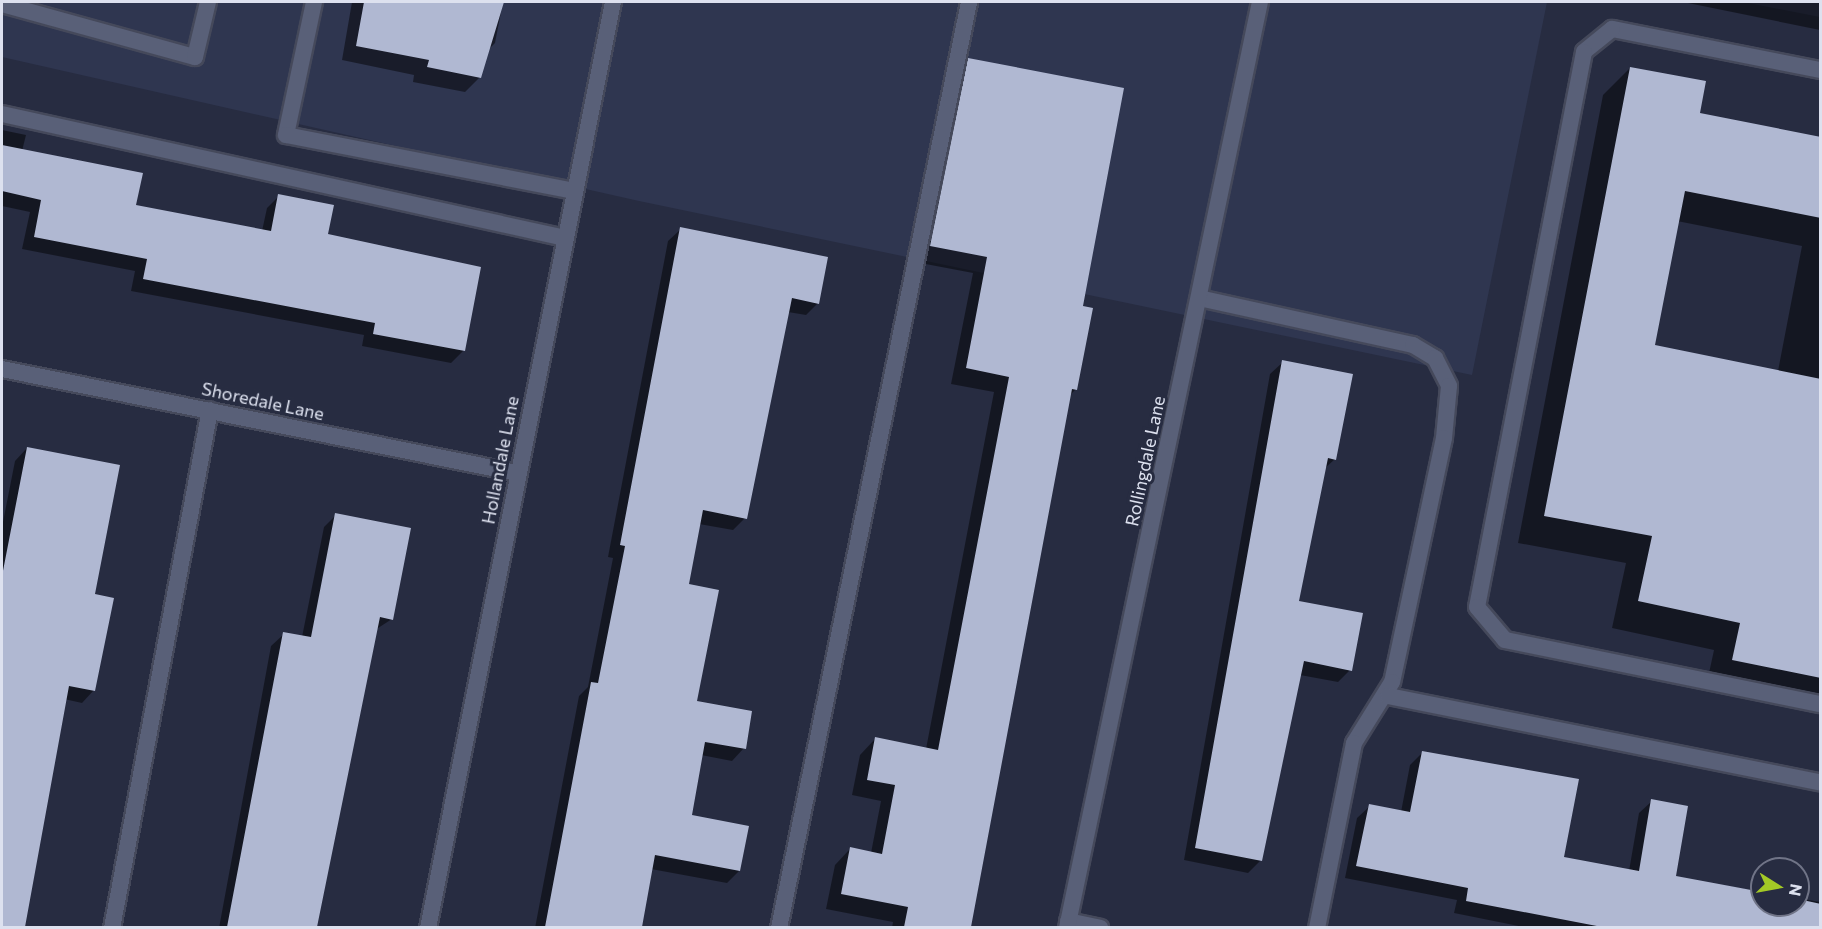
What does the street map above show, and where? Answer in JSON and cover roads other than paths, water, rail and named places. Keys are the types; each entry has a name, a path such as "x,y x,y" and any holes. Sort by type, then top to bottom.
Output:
{"street":[{"path":"2,4 195,57 208,2"},
{"path":"314,2 286,135 574,191"},
{"name":"Hollandale Lane","path":"428,927 613,2"},
{"path":"779,927 969,2"},
{"name":"Rollingdale Lane","path":"1067,924 1260,2"},
{"path":"1821,70 1612,29 1584,52 1478,607 1505,640 1821,704"},
{"path":"2,114 564,238"},
{"path":"1198,298 1413,345 1435,358 1449,386 1444,438 1388,696 1354,743 1317,927"},
{"name":"Shoredale Lane","path":"2,369 517,473"},
{"path":"112,927 210,410"},
{"path":"1388,696 1821,782"},
{"path":"1067,924 1100,927"}]}
